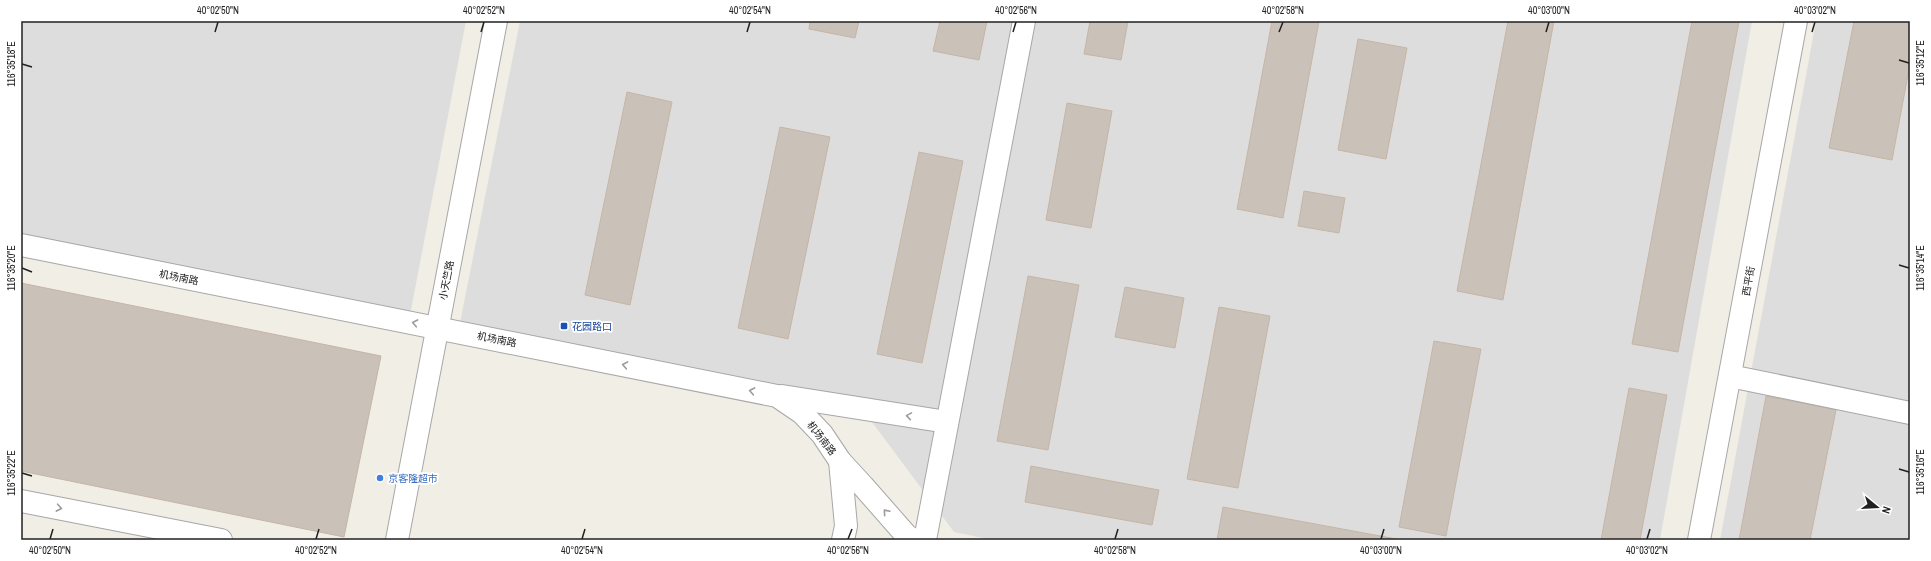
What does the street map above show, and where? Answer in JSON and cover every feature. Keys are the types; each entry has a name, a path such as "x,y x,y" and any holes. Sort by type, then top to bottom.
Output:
{"street":[{"name":"小天竺路","path":"397,540 496,21"},
{"path":"925,540 1024,21"},
{"name":"西平街","path":"1699,540 1796,21"},
{"name":"机场南路","path":"21,246 437,327 777,396 802,413 822,434 840,461 906,535 913,540"},
{"path":"1730,376 1910,413"},
{"path":"777,396 947,422"},
{"path":"840,461 846,526 843,540"},
{"path":"21,501 221,540"}],"shaded area":[{"path":"21,21 466,21 407,331 21,251"},
{"path":"520,21 1752,21 1660,540 993,540 954,532 860,406 456,343"},
{"path":"1816,21 1910,21 1910,540 1720,540"}],"building":[{"path":"810,21 859,21 855,38 809,29"},
{"path":"940,21 987,21 979,60 933,51"},
{"path":"1090,21 1128,21 1121,60 1084,54"},
{"path":"1272,21 1319,21 1283,218 1237,209"},
{"path":"1508,21 1554,21 1503,300 1457,291"},
{"path":"1692,21 1739,21 1678,352 1632,344"},
{"path":"1854,21 1910,21 1910,64 1892,160 1829,148"},
{"path":"1358,39 1407,48 1386,159 1338,150"},
{"path":"627,92 672,102 630,305 585,295"},
{"path":"1067,103 1112,111 1091,228 1046,220"},
{"path":"780,127 830,137 788,339 738,328"},
{"path":"919,152 963,161 922,363 877,354"},
{"path":"1304,191 1345,198 1339,233 1298,226"},
{"path":"1028,276 1079,285 1048,450 997,441"},
{"path":"21,283 381,356 344,537 21,471"},
{"path":"1125,287 1184,298 1175,348 1115,337"},
{"path":"1219,307 1270,316 1238,488 1187,479"},
{"path":"1434,341 1481,349 1446,536 1399,527"},
{"path":"1629,388 1667,395 1640,540 1601,540"},
{"path":"1766,396 1836,410 1810,540 1739,540"},
{"path":"1031,466 1159,490 1152,525 1025,502"},
{"path":"1223,507 1402,540 1217,540"}],"place":[{"name":"花园路口","path":"564,326"},
{"name":"京客隆超市","path":"380,478"}]}
